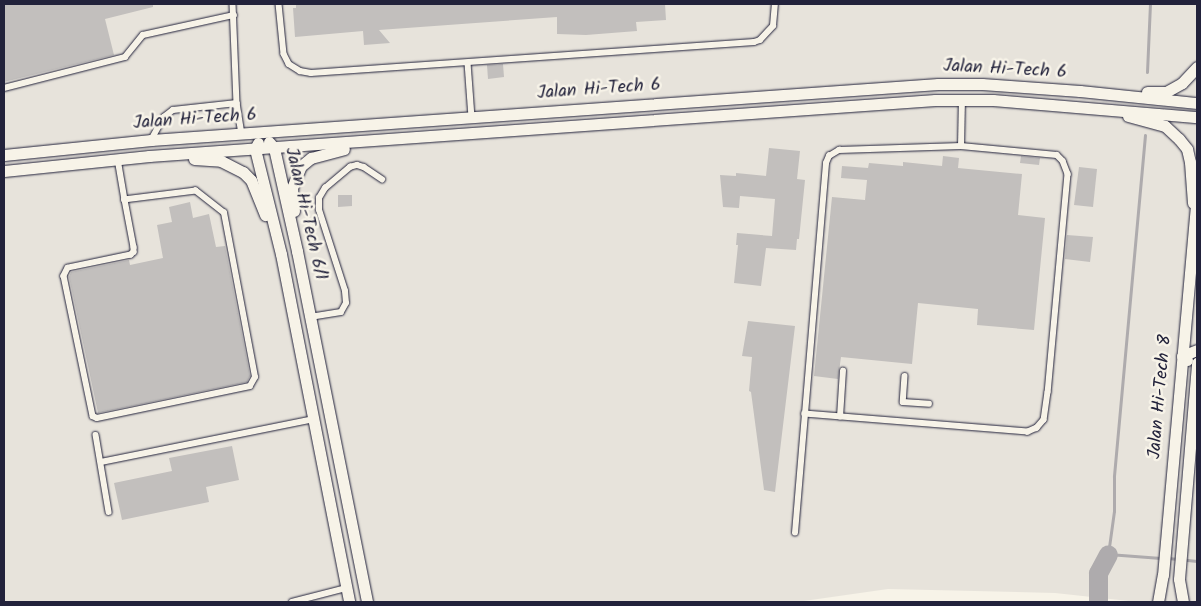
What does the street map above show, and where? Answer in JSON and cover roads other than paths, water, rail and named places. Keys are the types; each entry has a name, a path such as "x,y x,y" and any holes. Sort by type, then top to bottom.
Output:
{"street":[{"path":"1100,93 1166,92 1182,84 1197,67"},
{"name":"Jalan Hi-Tech 6","path":"4,155 151,140 938,84 982,84 1100,93 1197,104"},
{"name":"Jalan Hi-Tech 6","path":"4,171 149,156 962,99 1097,108 1197,118"},
{"path":"1097,108 1165,126 1179,139 1186,149 1190,162 1194,227"},
{"name":"Jalan Hi-Tech 6/1","path":"263,132 274,148 297,251 367,602"},
{"name":"Jalan Hi-Tech 6/1","path":"263,132 255,149 281,254 349,602"},
{"path":"297,251 292,188 302,166 311,158 325,152 387,140"},
{"path":"149,156 221,161 242,172 251,180 281,254"},
{"name":"Jalan Hi-Tech 8","path":"1158,602 1163,575 1197,194"},
{"path":"1182,356 1197,350"},
{"path":"1182,356 1197,365"},
{"name":"Jalan Hi-Tech 8","path":"1183,602 1179,579 1197,365"},
{"path":"1191,439 1197,421"}],"lane":[{"path":"233,4 236,103 242,134"},
{"path":"279,4 284,54 289,64 300,71 311,73 754,42 760,40 773,26 775,4"},
{"path":"4,88 125,57 143,35 234,15"},
{"path":"468,63 472,117"},
{"path":"961,146 962,99"},
{"path":"151,140 164,117 173,110 236,103"},
{"path":"795,533 826,162 829,156 839,150 961,146 1057,155 1063,161 1068,174 1044,420 1037,428 1028,432 805,414"},
{"path":"118,159 124,200 134,247 131,256 68,268 64,276 93,416 97,418 250,386 255,377 224,214 196,191 124,200"},
{"path":"310,317 341,312 346,303 345,291 319,210 322,193 325,188 350,167 358,165 382,180"},
{"path":"840,417 844,371"},
{"path":"905,376 903,402 929,404"},
{"path":"100,462 314,419"},
{"path":"96,435 109,512"},
{"path":"292,602 346,588"}],"waterway":[{"path":"1147,72 1150,4"},
{"path":"1145,135 1114,477 1114,511 1108,554 1161,558"},
{"path":"1098,602 1098,573 1108,554"},
{"path":"1168,558 1197,561"}]}
